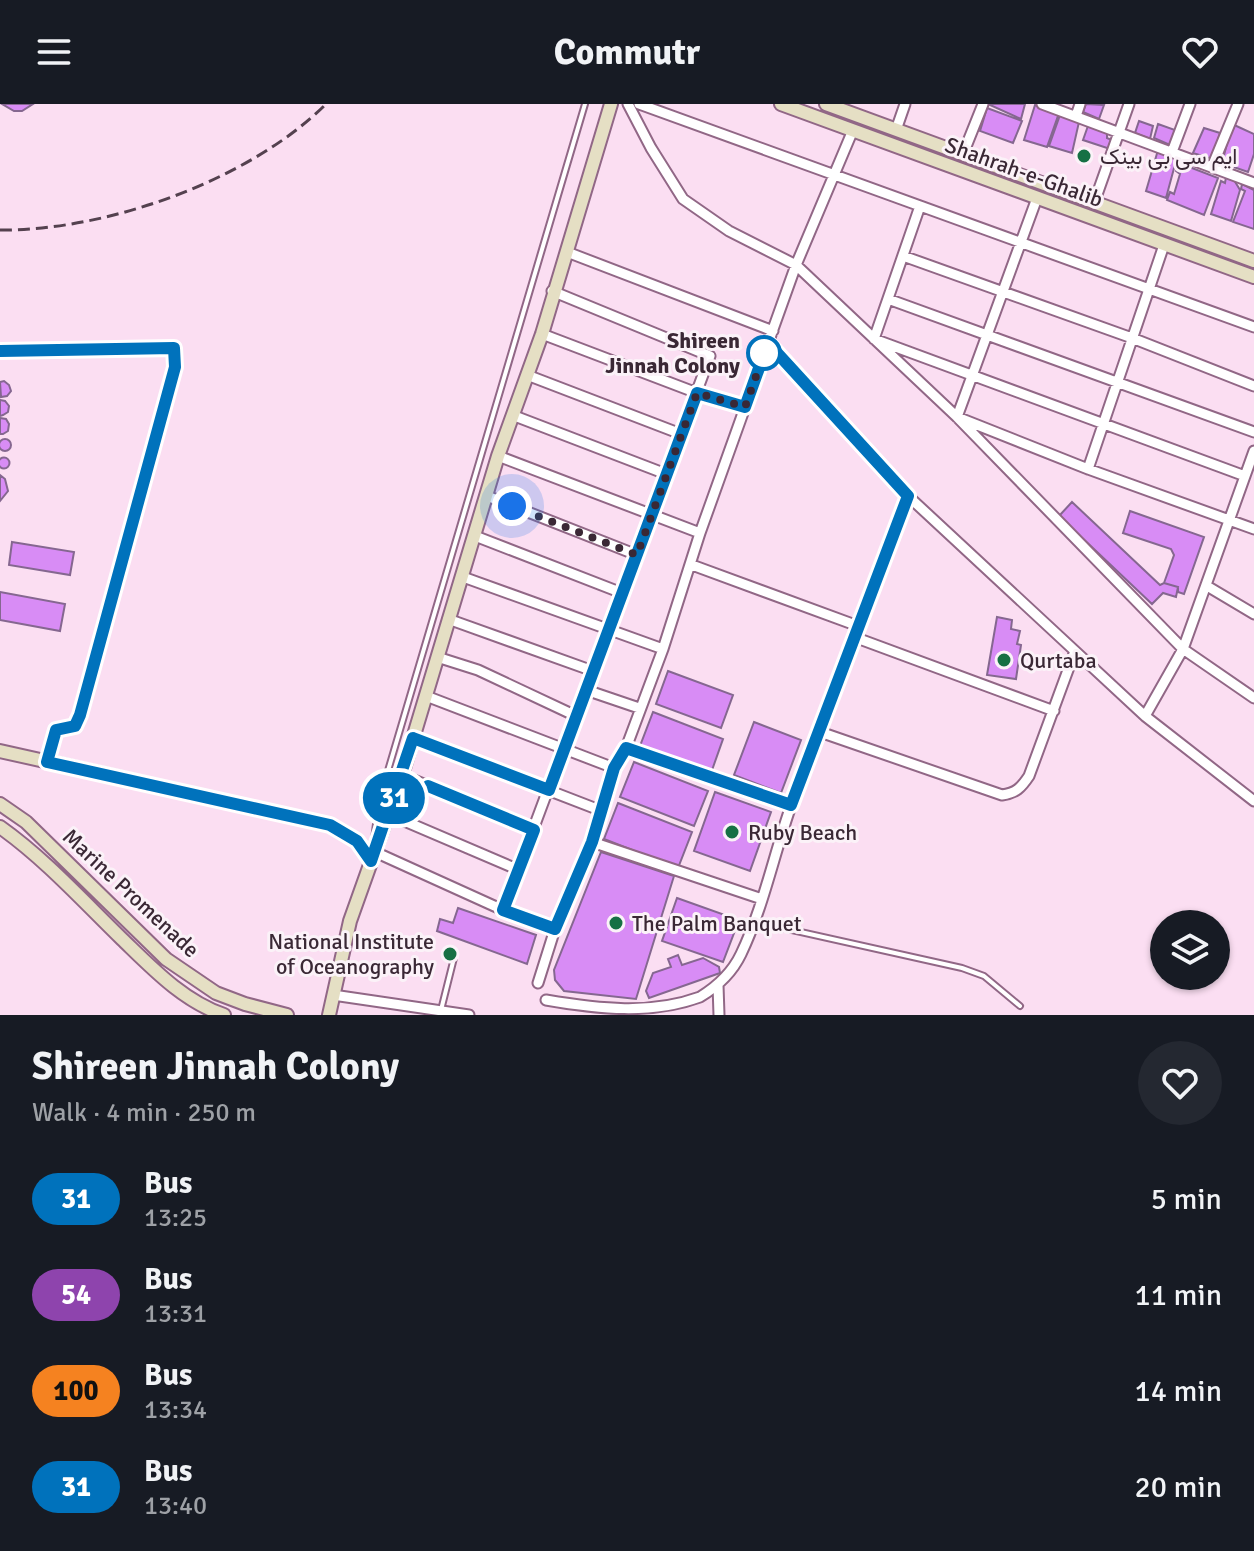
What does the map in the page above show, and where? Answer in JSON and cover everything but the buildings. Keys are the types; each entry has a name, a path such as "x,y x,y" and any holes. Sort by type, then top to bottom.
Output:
{"main road":[{"path":"329,1015 350,921 402,775 498,456 542,334 552,291 567,252 611,104"},
{"name":"Shahrah-e-Ghalib","path":"781,104 1254,277"},
{"name":"Shahrah-e-Ghalib","path":"826,104 1254,261"},
{"path":"0,751 330,825 357,841 373,857"},
{"name":"Marine Promenade","path":"0,804 26,822 166,959 216,993 287,1015"},
{"name":"Marine Promenade","path":"0,827 30,849 164,980 224,1015"}],"street":[{"path":"628,104 683,199 729,231 796,265 957,417 1183,649 1254,698"},
{"path":"639,104 1254,327"},
{"path":"896,130 905,104"},
{"path":"963,154 983,104"},
{"path":"1042,104 1253,180"},
{"path":"1076,116 1080,104"},
{"path":"1094,203 1129,104"},
{"path":"1172,152 1190,104"},
{"path":"1212,167 1238,104"},
{"path":"538,983 555,929 592,842 614,768 626,748 663,649 700,533 796,265 853,130"},
{"path":"957,417 1037,198"},
{"path":"874,339 920,206"},
{"path":"1088,469 1164,245"},
{"path":"567,252 773,331"},
{"path":"903,256 1132,338 1254,386"},
{"path":"503,910 710,356 552,291"},
{"path":"888,299 1254,432"},
{"path":"542,334 697,393 745,407"},
{"path":"874,339 1245,476"},
{"path":"768,343 908,496 1145,716 1254,801"},
{"path":"527,375 681,434"},
{"path":"512,415 666,474"},
{"path":"957,417 1088,469 1254,529"},
{"path":"1145,716 1183,649 1254,451"},
{"path":"498,456 700,533"},
{"path":"487,496 637,555"},
{"path":"546,1000 637,1015 659,1015 697,999 718,985 731,971 742,953 791,805 908,496"},
{"path":"475,536 622,593"},
{"path":"692,565 858,626"},
{"path":"463,577 663,649"},
{"path":"1207,586 1254,614"},
{"path":"448,619 593,671"},
{"path":"854,637 1054,711"},
{"path":"820,732 1002,795 1013,794 1029,776 1075,651"},
{"path":"437,657 478,670 576,716"},
{"path":"586,690 639,708"},
{"path":"426,696 614,768"},
{"path":"413,738 602,811"},
{"path":"626,748 791,805"},
{"path":"402,775 534,830"},
{"path":"388,814 519,870"},
{"path":"592,842 762,899"},
{"path":"373,857 555,929"},
{"path":"718,985 719,1015"},
{"path":"333,995 469,1015"}],"lane":[{"path":"373,857 379,801 585,104"},
{"path":"0,351 174,348 175,367 80,715 75,726 56,730 47,762"},
{"path":"753,921 962,968 984,976 1020,1006"},
{"path":"440,1013 454,958"}],"railway":[{"path":"0,230 42,228 85,221 130,211 175,196 218,178 258,156 295,131 326,104"}],"bus line":[{"name":"31","path":"0,351 174,348 175,367 80,715 75,726 56,730 47,762 330,825 357,841 371,861 413,738 549,790 697,393 745,407 768,343 908,496 791,805 626,748 614,768 592,842 555,929 503,910 534,830 428,786"}],"place":[{"name":"ایم سی بی بینک","path":"1084,156"},
{"name":"Shireen Jinnah Colony","path":"764,353"},
{"name":"Qurtaba","path":"1004,660"},
{"name":"Ruby Beach","path":"732,832"},
{"name":"The Palm Banquet","path":"616,923"},
{"name":"National Institute of Oceanography","path":"450,954"}],"route":[{"path":"512,506 637,555 697,393 745,407 768,343 764,353"}]}
